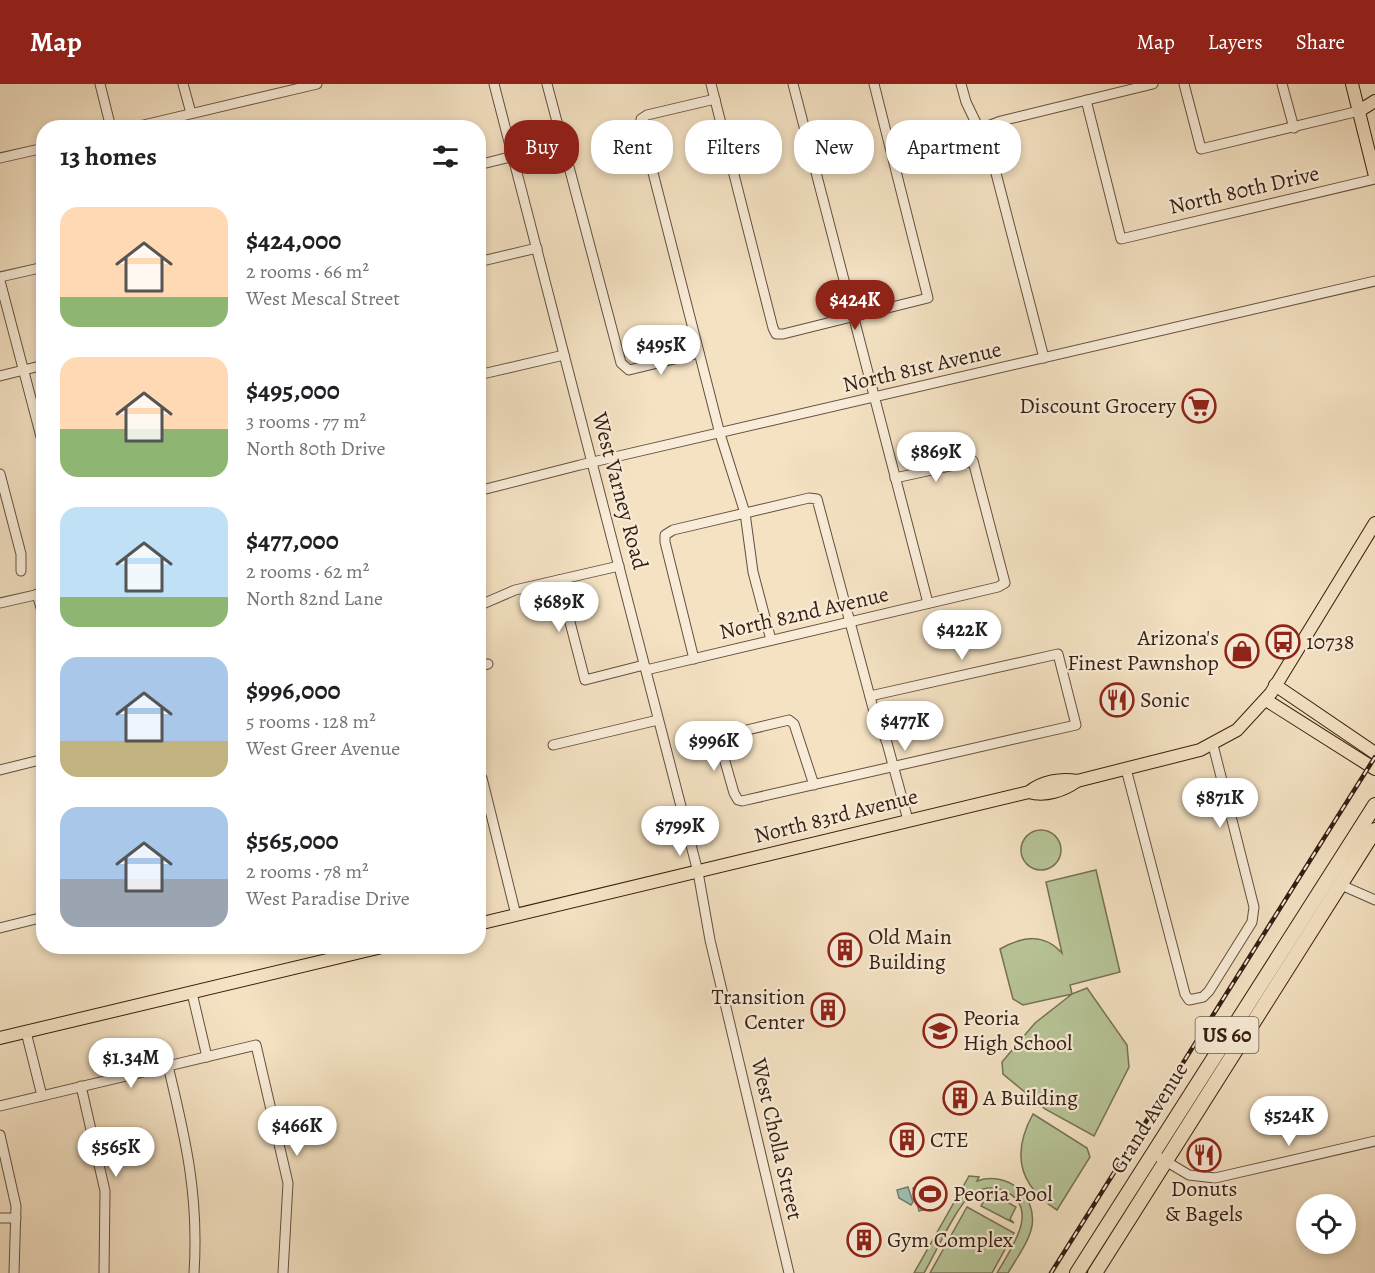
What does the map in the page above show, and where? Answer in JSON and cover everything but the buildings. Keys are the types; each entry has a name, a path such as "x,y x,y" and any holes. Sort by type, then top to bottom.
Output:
{"highway":[{"name":"Grand Avenue","path":"1077,1273 1375,805"},
{"name":"Grand Avenue","path":"1095,1273 1375,830"},
{"path":"1276,958 1290,966"}],"main road":[{"path":"1352,84 1375,178"},
{"path":"1359,111 1375,101"},
{"path":"1359,111 1375,111"},
{"name":"North 83rd Avenue","path":"486,922 1029,792 1039,795 1067,788 1077,781 1213,745 1237,730 1271,693 1375,523"},
{"path":"1363,541 1375,549"},
{"path":"1271,693 1375,753"},
{"path":"1271,693 1375,769"},
{"path":"0,1038 192,993 338,954"}],"street":[{"path":"100,84 109,120"},
{"path":"183,84 191,113"},
{"path":"163,120 317,84"},
{"name":"West Varney Road","path":"494,84 504,120"},
{"path":"547,84 623,368 629,370 699,353"},
{"path":"711,84 776,334 928,298 874,84"},
{"path":"793,84 928,603"},
{"path":"961,84 966,102 975,120"},
{"path":"1013,120 1153,84"},
{"path":"1184,84 1201,149 1359,111"},
{"path":"1282,84 1294,128"},
{"path":"715,99 641,119 720,434 745,513 753,572 771,640"},
{"name":"North 80th Drive","path":"1086,100 1121,238 1375,178"},
{"path":"0,158 36,150"},
{"path":"486,163 504,158"},
{"name":"West Varney Road","path":"518,174 698,872"},
{"path":"997,174 1044,358"},
{"path":"486,260 537,248"},
{"path":"36,269 0,279 36,418"},
{"name":"North 81st Avenue","path":"486,489 1375,281"},
{"path":"486,373 564,355"},
{"path":"0,376 36,367"},
{"name":"North 82nd Avenue","path":"559,580 585,680 694,659 1005,583 973,462 895,478"},
{"path":"0,474 3,500 21,554 21,571"},
{"path":"694,659 664,542 665,535 673,530 809,498 817,499 870,696 895,768 908,820"},
{"path":"486,603 515,590 619,566"},
{"path":"0,603 36,594"},
{"path":"814,784 794,724 789,720 718,738 738,800 895,768 1076,725 1058,654 870,696"},
{"path":"553,745 658,720"},
{"path":"1126,769 1185,994 1189,1000 1203,997 1252,922 1254,907 1213,745"},
{"path":"0,770 36,761"},
{"path":"486,794 516,915"},
{"name":"West Cholla Street","path":"698,872 710,940 789,1273"},
{"path":"1341,885 1375,900"},
{"path":"0,928 36,919"},
{"path":"192,993 207,1057"},
{"path":"26,1032 42,1096"},
{"path":"0,1106 256,1045 288,1183 283,1273"},
{"path":"168,1066 194,1187 197,1229 194,1273"},
{"path":"81,1086 105,1191 104,1273"},
{"path":"0,1135 16,1218 14,1273"},
{"path":"1152,1153 1189,1175 1215,1178 1375,1141"},
{"path":"0,1218 16,1218"}],"green space":[{"path":"1041,830 1055,836 1061,850 1055,864 1041,870 1027,864 1021,850 1027,836"},
{"path":"1096,870 1120,972 1070,985 1072,994 1023,1005 1013,999 1000,949 1017,941 1033,939 1048,942 1062,953 1046,882"},
{"path":"1087,988 1127,1045 1129,1067 1094,1136 1045,1109 1003,1074 1002,1062 1035,1023 1072,994"},
{"path":"1033,1114 1087,1148 1090,1157 1057,1210 1034,1190 1022,1168 1022,1142"},
{"path":"969,1176 979,1177 977,1181 999,1179 1008,1182 1024,1195 1030,1204 1032,1226 1022,1250 1008,1273 997,1273 1020,1229 1021,1207 1015,1198 1003,1190 983,1189 972,1194 960,1208 924,1273 914,1273"},
{"path":"989,1192 1000,1198 1003,1194 1007,1196 1005,1201 1016,1207 1010,1219 1014,1223 981,1206"},
{"path":"967,1207 1014,1233 992,1273 930,1273"}],"shaded area":[{"name":"Peoria Pool","path":"930,1184 932,1189 943,1186 946,1198 935,1201 936,1206 919,1211 913,1188"},
{"path":"908,1187 913,1202 911,1205 899,1198 897,1190"}],"railway":[{"path":"1051,1273 1375,757"}],"place":[{"name":"Discount Grocery","path":"1199,406"},
{"name":"10738","path":"1283,642"},
{"name":"Arizona's Finest Pawnshop","path":"1242,651"},
{"name":"Sonic","path":"1117,700"},
{"name":"Old Main Building","path":"845,950"},
{"name":"Transition Center","path":"828,1010"},
{"name":"Peoria High School","path":"940,1031"},
{"name":"A Building","path":"960,1098"},
{"name":"CTE","path":"907,1140"},
{"name":"Donuts & Bagels","path":"1204,1155"},
{"name":"Peoria Pool","path":"930,1194"},
{"name":"Gym Complex","path":"864,1240"}]}
